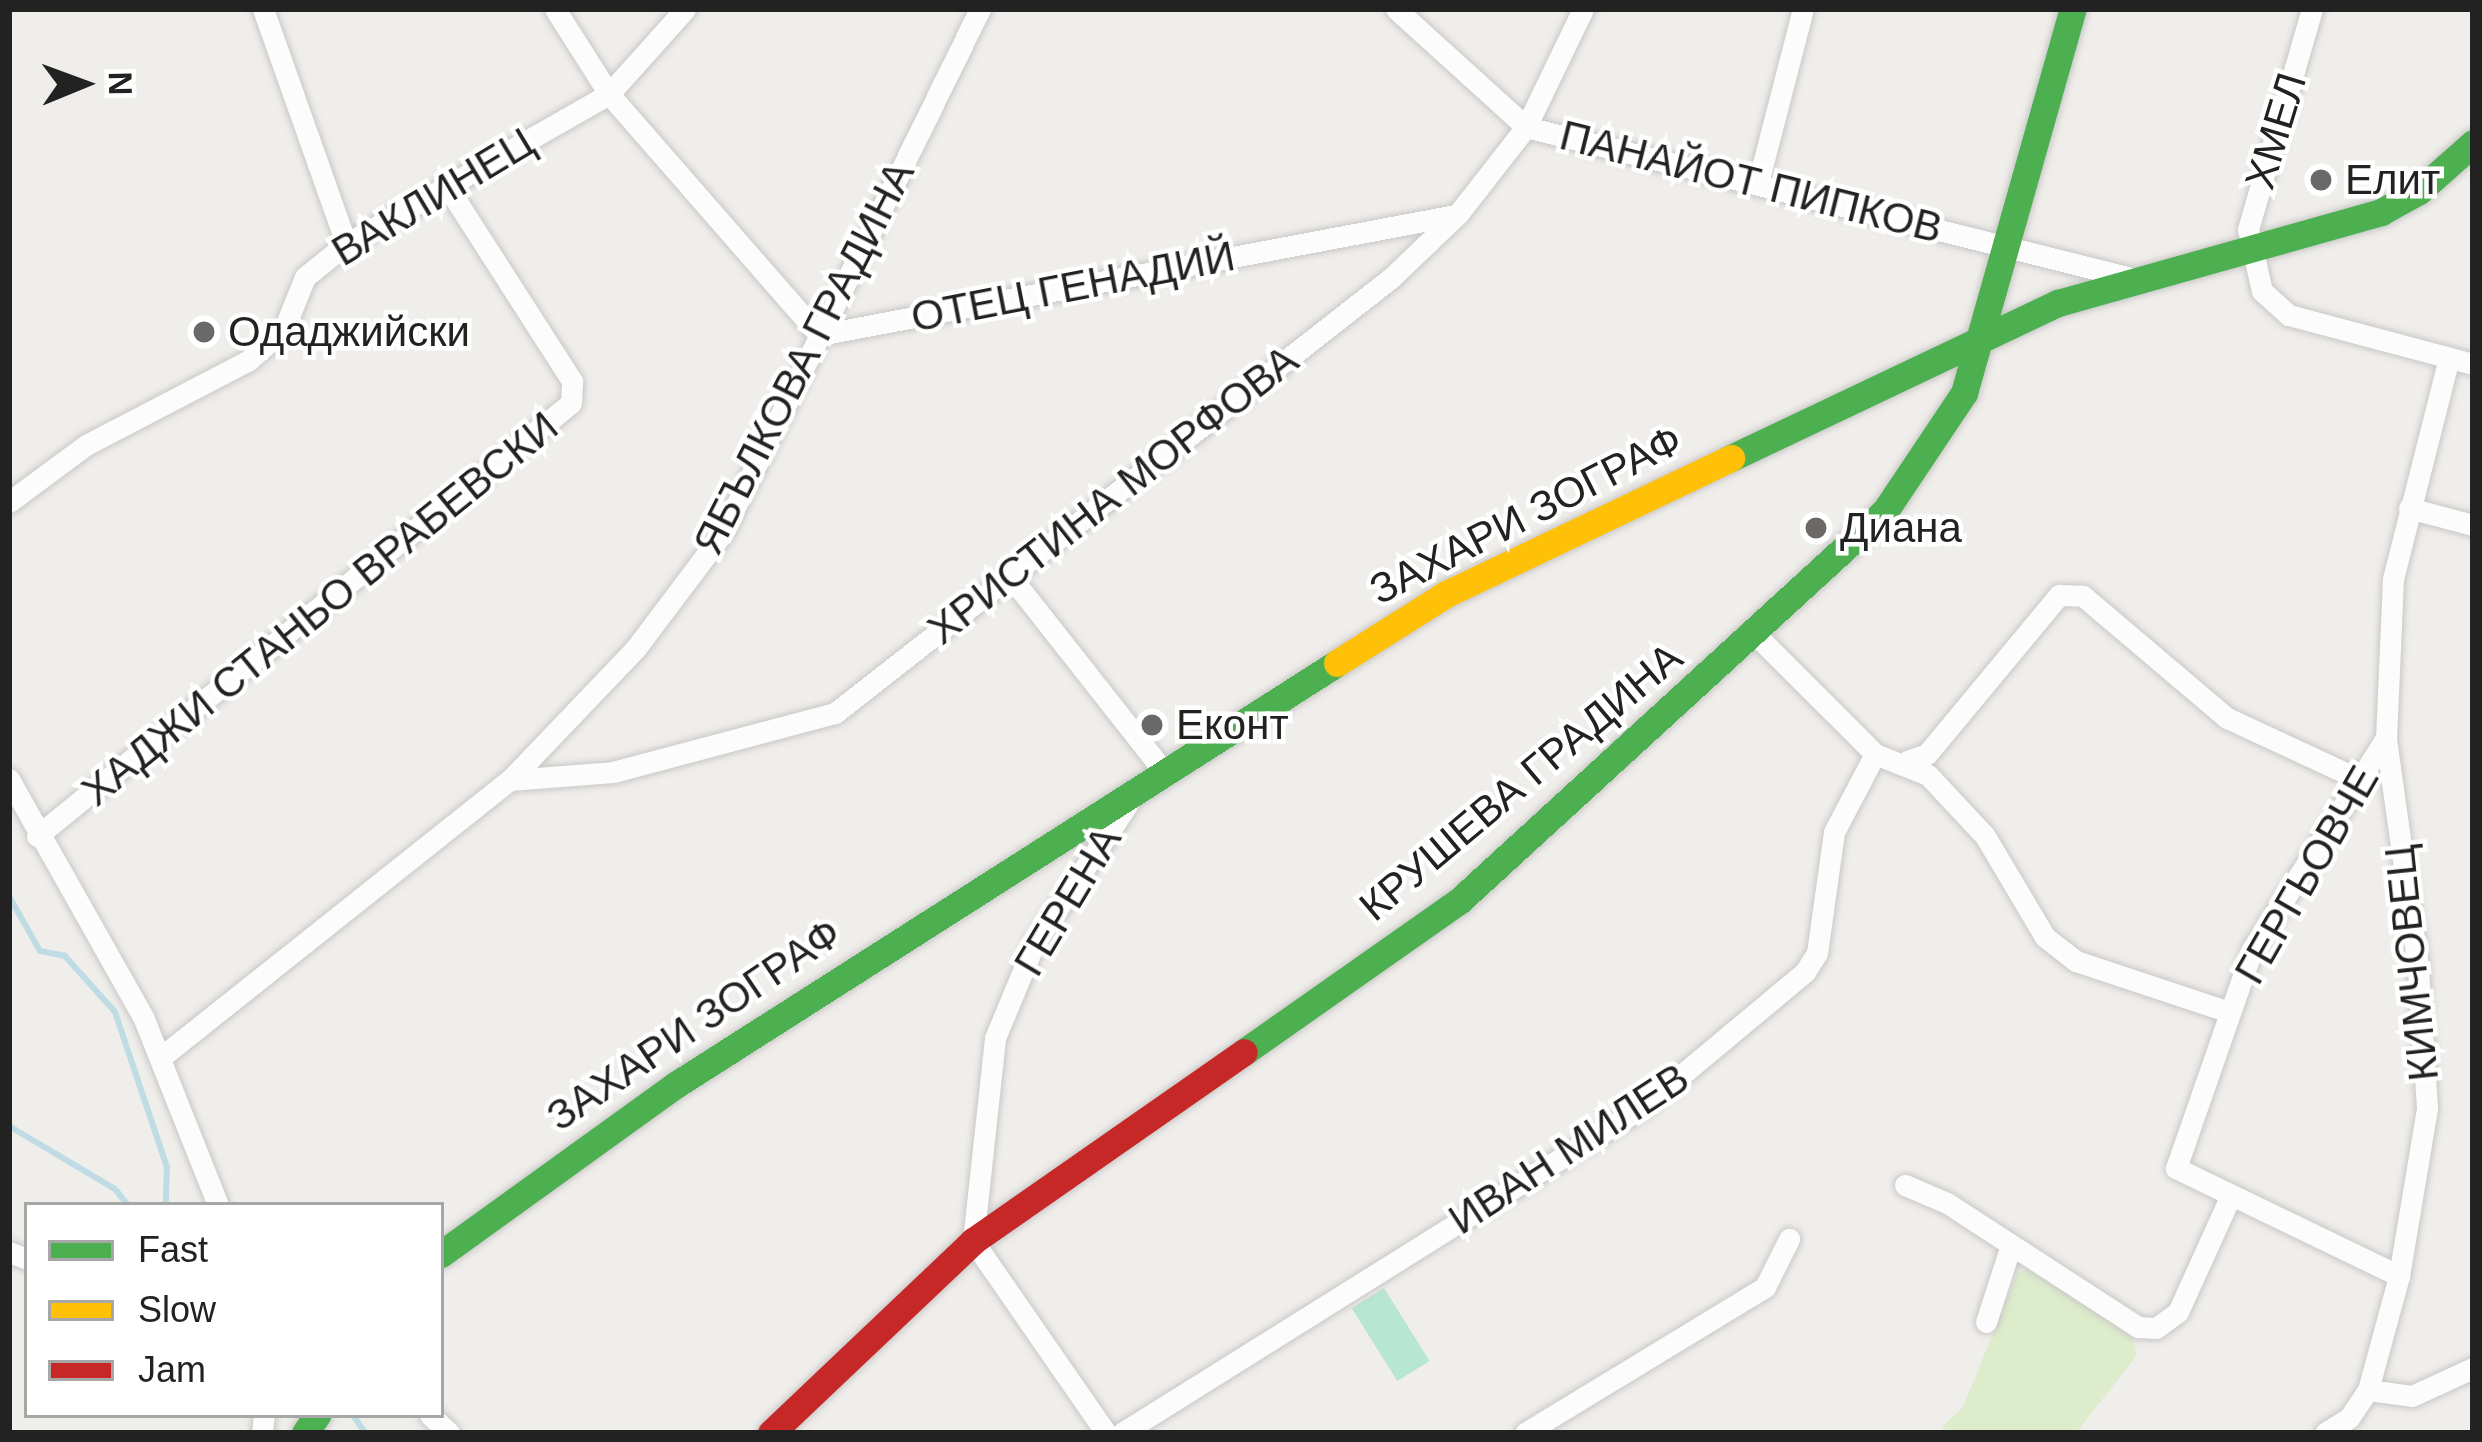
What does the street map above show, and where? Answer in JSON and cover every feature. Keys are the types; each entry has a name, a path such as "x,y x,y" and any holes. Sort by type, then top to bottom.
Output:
{"street":[{"path":"263,9 346,244"},
{"path":"555,9 609,94 819,335"},
{"name":"ВАКЛИНЕЦ","path":"9,502 86,445 249,360 284,329 305,277 346,244 609,94 685,9"},
{"name":"ЯБЪЛКОВА ГРАДИНА","path":"160,1058 510,780 636,648 722,534 980,9"},
{"name":"ПАНАЙОТ ПИПКОВ","path":"1396,9 1526,127 1759,179 2146,282"},
{"name":"ХРИСТИНА МОРФОВА","path":"510,780 613,772 835,712 1391,278 1458,214 1526,127 1583,9"},
{"path":"1759,179 1803,9"},
{"name":"КРУШЕВА ГРАДИНА","path":"771,1433 973,1240 1459,901 1756,634 1923,464 1964,393 1985,336 2073,9"},
{"name":"ХМЕЛ","path":"2249,255 2256,196 2312,9"},
{"name":"ЗАХАРИ ЗОГРАФ","path":"444,1252 677,1084 1153,775 1446,594 2059,303 2249,255 2381,212 2420,191 2473,143"},
{"name":"ХАДЖИ СТАНЬО ВРАБЕВСКИ","path":"37,836 571,403 572,381 447,186"},
{"name":"ОТЕЦ ГЕНАДИЙ","path":"819,335 1458,214"},
{"path":"2249,255 2272,305 2289,315 2473,364"},
{"name":"КИМЧОВЕЦ","path":"2368,1390 2399,1276 2427,1108 2426,1055 2386,739 2393,579 2450,358"},
{"path":"2409,508 2473,525"},
{"path":"1010,576 1153,775"},
{"path":"1906,761 1927,754 2059,595 2083,596 2227,718 2363,781"},
{"path":"1756,634 1875,754 1906,761 1985,836 2045,937 2076,961 2230,1012"},
{"name":"ГЕРГЬОВЧЕ","path":"2231,1195 2176,1168 2180,1147 2252,950 2386,739"},
{"name":"ИВАН МИЛЕВ","path":"1122,1433 1643,1107 1774,1000 1817,953 1834,832 1875,754"},
{"name":"ГЕРЕНА","path":"973,1240 994,1038 1035,942 1153,775"},
{"path":"9,779 160,1058 217,1202"},
{"path":"1904,1185 1947,1203 2138,1327 2156,1328 2178,1312 2231,1195 2399,1276"},
{"path":"1525,1433 1765,1287 1790,1239"},
{"path":"973,1240 1106,1433"},
{"path":"1986,1322 2010,1248"},
{"path":"2325,1433 2349,1418 2368,1390 2411,1396 2473,1368"}],"green space":[{"path":"2030,1268 2131,1331 2137,1355 2076,1433 1950,1433 1942,1427 1963,1407 2018,1272"},
{"path":"1384,1288 1430,1361 1397,1381 1352,1308"}],"waterway":[{"path":"9,896 40,951 65,956 115,1012 167,1167 166,1202"},
{"path":"9,1126 115,1189 126,1202"},
{"path":"355,1418 365,1433"}],"traffic: fast":[{"path":"1244,1052 1459,901 1885,511 1964,393 2073,9"},
{"path":"1731,458 2058,303 2381,212 2419,191 2473,143"},
{"path":"444,1252 677,1084 1337,663"},
{"path":"305,1433 315,1418"}],"traffic: slow":[{"path":"1337,663 1446,594 1731,458"}],"traffic: jam":[{"path":"771,1433 973,1241 1244,1052"}],"place":[{"name":"Елит","path":"2321,180"},
{"name":"Одаджийски","path":"204,332"},
{"name":"Диана","path":"1816,528"},
{"name":"Еконт","path":"1152,725"}]}
